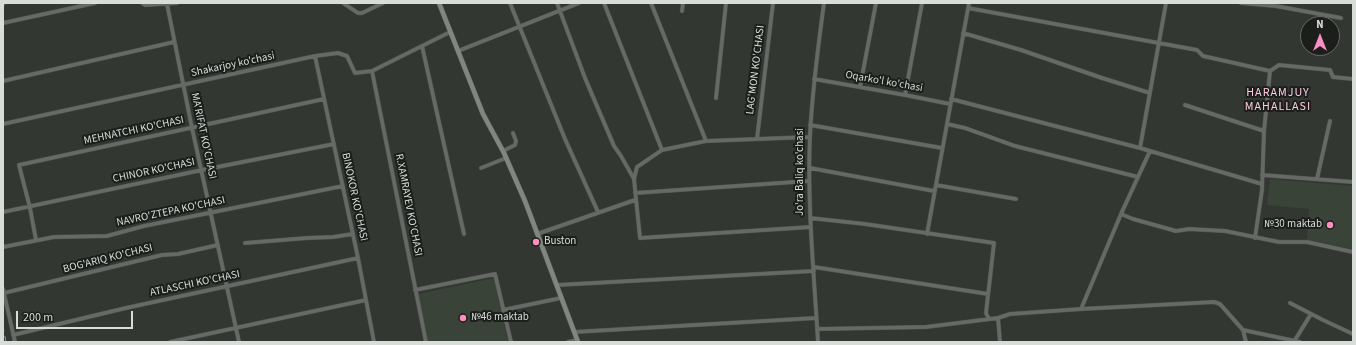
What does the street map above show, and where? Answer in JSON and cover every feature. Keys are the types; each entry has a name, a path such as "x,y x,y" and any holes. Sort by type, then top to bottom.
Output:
{"street":[{"path":"3,24 95,3"},
{"path":"142,3 145,5 177,3"},
{"path":"343,3 358,13 383,3"},
{"path":"439,3 483,114 506,158 578,341 568,342"},
{"path":"510,3 565,139 598,212"},
{"path":"557,3 585,78 614,146 634,179"},
{"path":"458,51 579,3"},
{"path":"604,3 662,150"},
{"path":"651,3 706,141"},
{"path":"682,10 683,3"},
{"path":"716,98 726,3"},
{"name":"LAG'MON KO'CHASI","path":"757,139 773,3"},
{"name":"Jo'ra Baliq ko'chasi","path":"818,342 809,181 810,126 814,79 824,3"},
{"path":"860,87 876,3"},
{"path":"905,95 922,3"},
{"path":"927,234 969,3"},
{"path":"1140,148 1166,3"},
{"path":"1241,3 1276,6 1329,16"},
{"name":"MA'RIFAT KO'CHASI","path":"167,4 192,128 239,342"},
{"path":"968,8 1197,50 1203,56 1270,71 1279,65 1330,70 1333,77 1353,79"},
{"name":"Shakarjoy ko'chasi","path":"3,124 315,56 338,53 347,56 355,73 372,71 450,32"},
{"path":"963,33 1021,50 1150,93"},
{"path":"3,81 174,42"},
{"path":"422,46 464,234"},
{"name":"BINOKOR KO'CHASI","path":"315,56 358,258 373,342"},
{"name":"R.XAMRAYEV KO'CHASI","path":"372,71 426,342"},
{"path":"1255,238 1262,184 1264,131 1270,71"},
{"name":"Oqarko'l ko'chasi","path":"814,79 950,104"},
{"name":"MEHNATCHI KO'CHASI","path":"30,208 19,165 324,99"},
{"path":"951,99 1140,148 1262,184"},
{"path":"1185,105 1264,131"},
{"path":"1317,179 1330,121"},
{"path":"946,124 965,128 1015,146 1138,177"},
{"path":"810,126 942,148"},
{"path":"503,151 515,144 516,141 513,133"},
{"path":"810,137 706,141 662,150 636,167 634,179 640,238 811,227"},
{"name":"CHINOR KO'CHASI","path":"3,212 30,208 202,170 334,144"},
{"path":"1081,309 1121,214 1150,151"},
{"path":"481,168 506,158"},
{"path":"810,168 934,191"},
{"path":"1262,175 1353,182"},
{"path":"635,193 809,181"},
{"path":"936,185 1016,199"},
{"name":"NAVRO'ZTEPA KO'CHASI","path":"3,247 36,240 65,237 107,236 144,226 343,186"},
{"path":"537,234 636,200"},
{"path":"30,208 36,240"},
{"path":"1121,214 1133,219 1176,231 1189,229 1225,231 1279,242 1307,242 1353,252"},
{"path":"810,218 865,224 994,243 986,313 989,319"},
{"path":"245,243 333,237 353,234"},
{"name":"BOG'ARIQ KO'CHASI","path":"3,291 162,255 178,254 218,245"},
{"name":"ATLASCHI KO'CHASI","path":"13,335 126,308 358,258"},
{"path":"557,285 814,269 988,294"},
{"path":"415,290 495,274 511,342"},
{"path":"3,291 15,342"},
{"path":"503,310 562,298"},
{"path":"170,342 366,300"},
{"path":"817,329 926,327 998,318 1010,314 1214,302 1220,304 1243,330 1246,342"},
{"path":"1290,303 1353,334"},
{"path":"1295,340 1311,314"},
{"path":"574,332 816,318"},
{"path":"998,318 1000,342"},
{"path":"1243,330 1300,342"}],"shaded area":[{"name":"№30 maktab","path":"1270,179 1353,186 1353,249 1307,240 1309,209 1267,205"},
{"name":"№46 maktab","path":"494,278 508,342 428,342 418,294"}],"railway":[{"path":"3,326 6,342"}],"place":[{"name":"№30 maktab","path":"1330,225"},
{"name":"Buston","path":"536,242"},
{"name":"№46 maktab","path":"463,318"}],"district":[{"name":"HARAMJUY MAHALLASI","path":"1278,100"}]}
